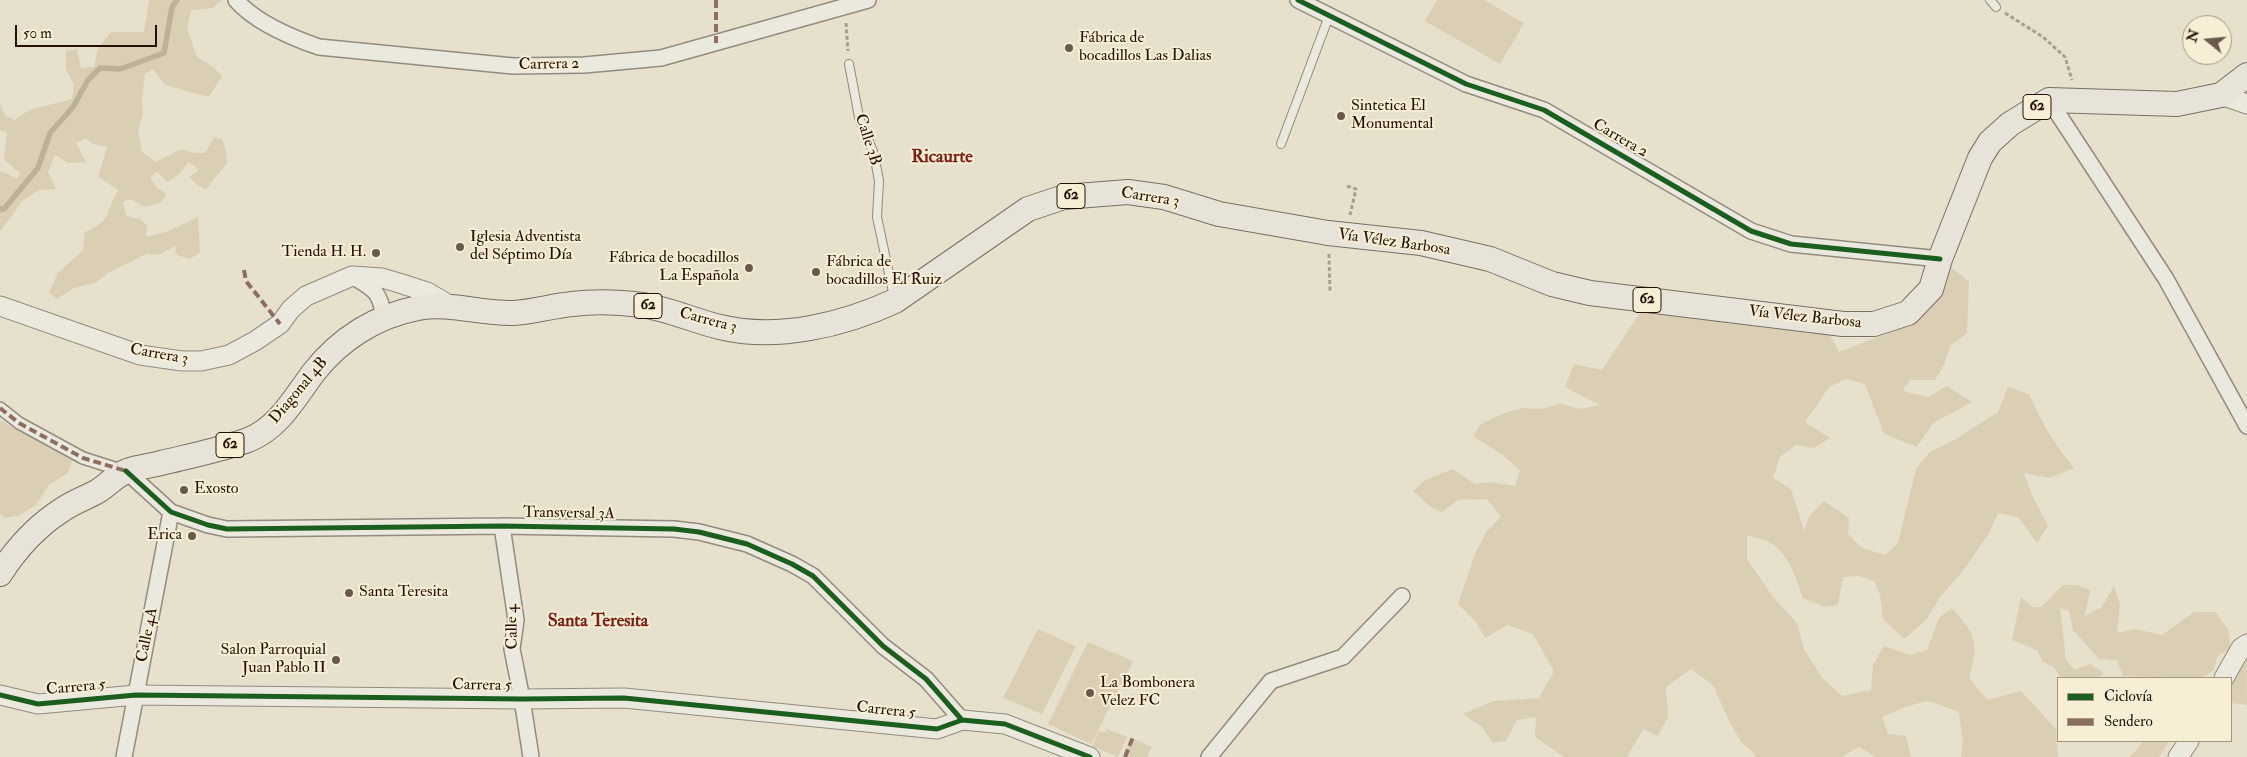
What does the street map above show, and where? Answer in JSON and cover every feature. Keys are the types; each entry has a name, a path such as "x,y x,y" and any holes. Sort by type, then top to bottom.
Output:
{"main road":[{"name":"62","path":"2049,100 2177,104 2220,95 2247,74"},
{"name":"Vía Vélez Barbosa","path":"1337,234 1421,243 1482,257 1552,284 1590,293 1843,324 1874,324 1908,313 1930,289 1980,158 1990,142 2010,124 2049,100"},
{"name":"Carrera 3","path":"451,306 513,313 575,304 624,303 672,312 720,327 764,333 843,320 895,301 1028,209 1064,197 1128,192 1164,198 1219,214 1337,234"},
{"name":"Diagonal 4B","path":"0,574 18,548 47,521 63,509 98,491 126,471 215,451 251,438 266,429 302,390 324,360 337,347 367,326 384,318 420,308 451,306"}],"street":[{"name":"Carrera 2","path":"236,0 248,11 294,39 319,48 513,66 584,65 661,58 868,0"},
{"name":"Carrera 2","path":"1298,0 1466,84 1544,110 1751,231 1791,244 1940,259"},
{"path":"2220,95 2247,104"},
{"path":"2049,100 2166,279 2247,426"},
{"path":"352,276 371,288 381,300 384,318"},
{"name":"Carrera 3","path":"0,306 140,355 182,361 201,361 229,355 255,341 280,324 291,309 306,296 352,276 382,278 399,282 427,292 451,306"},
{"path":"0,408 18,423 83,458 126,471"},
{"name":"Transversal 3A","path":"126,471 171,512 208,525 237,529 502,526 674,529 723,537 770,553 813,576 883,646 926,679 962,720"},
{"name":"Calle 4A","path":"124,757 171,512"},
{"name":"Calle 4","path":"502,526 516,620 512,650 531,757"},
{"path":"1209,757 1271,682 1343,657 1402,596"},
{"path":"2225,677 2241,648 2247,644"},
{"name":"Carrera 5","path":"0,695 38,704 136,695 522,699 624,698 937,728 962,720"},
{"path":"962,720 1006,724 1090,757"},
{"path":"2178,757 2188,742"}],"lane":[{"path":"1990,0 1996,7"},
{"path":"1281,144 1329,16"},
{"name":"Calle 3B","path":"849,64 859,117 874,154 880,181 877,218 895,301"}],"path":[{"path":"844,7 849,64"},
{"path":"1996,7 2043,37 2065,57 2077,100"},
{"path":"1330,293 1337,234 1356,189 1347,186"}],"shaded area":[{"path":"149,0 222,0 213,8 191,10 187,29 197,57 213,67 222,76 209,97 165,85 153,69 145,74 142,98 143,114 138,130 142,152 155,162 182,149 195,153 205,153 214,137 222,139 227,163 206,189 197,185 189,177 199,170 189,162 180,173 168,182 157,172 150,177 157,188 167,194 160,203 145,207 130,199 123,202 126,216 140,219 147,226 146,237 169,231 198,217 200,252 190,259 177,255 175,246 158,255 147,254 108,273 97,282 74,288 57,299 49,292 58,273 83,250 85,232 100,224 119,190 98,177 107,147 93,144 86,138 76,143 86,162 69,163 55,155 48,172 56,189 39,190 21,202 0,231 0,171 17,178 20,173 4,160 7,132 0,130 0,104 5,115 15,120 29,110 72,99 74,85 66,69 66,51 77,49 81,68 94,67 98,48 111,32 144,32"},
{"path":"1437,0 1484,0 1524,23 1500,64 1425,21"},
{"path":"1949,265 1969,282 1967,333 1951,345 1944,365 1935,380 1910,380 1903,391 1928,397 1947,386 1972,402 1933,423 1917,447 1884,434 1865,384 1846,379 1829,387 1805,422 1830,438 1814,448 1796,445 1780,457 1773,478 1791,489 1804,531 1809,517 1824,501 1849,518 1848,534 1862,548 1885,555 1898,543 1916,469 1930,452 1954,440 1998,412 2008,387 2029,394 2049,433 2074,468 2049,478 2024,473 2032,495 2048,526 2037,543 2018,517 1998,513 1988,535 1962,572 1940,597 1927,619 1904,639 1883,619 1880,595 1874,581 1859,576 1843,577 1838,605 1824,607 1803,598 1790,565 1774,545 1762,539 1747,536 1747,559 1773,597 1797,623 1804,649 1822,678 1842,696 1871,690 1873,665 1884,646 1910,655 1927,650 1939,618 1952,608 1967,626 1974,640 1974,656 1969,678 1987,700 2021,691 2056,729 2058,757 1961,757 1963,742 1959,712 1928,701 1908,706 1882,717 1888,734 1906,736 1911,757 1876,757 1859,747 1841,757 1753,757 1756,755 1741,742 1728,719 1713,685 1691,669 1666,687 1668,717 1658,736 1643,729 1627,757 1564,757 1535,737 1536,717 1517,720 1506,741 1493,743 1482,727 1463,714 1494,701 1539,698 1554,671 1533,634 1508,625 1485,638 1476,622 1458,604 1475,554 1486,532 1501,517 1487,499 1458,500 1442,512 1432,508 1413,491 1425,480 1453,469 1475,484 1489,482 1515,486 1520,470 1504,456 1473,436 1481,424 1501,414 1523,408 1540,409 1561,404 1581,409 1600,405 1565,387 1574,364 1602,370 1642,310 1712,321 1830,335 1839,352 1891,332 1929,310"},
{"path":"0,420 73,459 68,473 49,485 36,505 18,516 5,518 0,513"},
{"path":"2063,585 2077,585 2090,590 2085,616 2101,608 2114,586 2120,604 2117,633 2135,629 2162,635 2194,612 2215,612 2228,629 2231,649 2217,656 2214,670 2203,677 2123,676 2117,660 2099,659 2073,630 2069,611 2060,608 2066,659 2074,670 2090,664 2104,673 2100,677 2060,677 2054,667 2043,662 2037,650 2012,640 2021,597 2032,607 2041,607"},
{"path":"1038,629 1076,646 1042,714 1003,698"},
{"path":"2246,632 2247,705 2232,703 2234,666"},
{"name":"La Bombonera Velez FC","path":"1088,642 1133,661 1091,744 1048,724"},
{"path":"1107,729 1127,737 1118,757 1092,746 1099,731 1104,733"},
{"path":"1131,738 1152,747 1147,757 1123,757"},
{"path":"2143,742 2168,742 2159,757 2130,757"}],"waterway":[{"path":"0,209 4,209 38,168 50,133 73,107 88,80 100,68 120,69 164,53 172,7 177,0"}],"marked path":[{"path":"716,0 716,43"},
{"path":"244,270 246,281 280,324"},
{"path":"0,408 19,423 83,458 126,471"},
{"path":"1125,757 1133,737"}],"cycle path":[{"path":"1298,0 1466,84 1544,110 1751,231 1791,244 1940,259"},
{"path":"126,471 171,512 208,525 227,529 502,526 674,529 699,532 747,544 792,564 813,576 883,646 926,679 962,720"},
{"path":"0,695 38,704 136,695 522,699 624,698 937,729 962,720 1005,724 1090,757"}],"place":[{"name":"Fábrica de bocadillos Las Dalias","path":"1069,48"},
{"name":"Sintetica El Monumental","path":"1341,116"},
{"name":"Iglesia Adventista del Séptimo Día","path":"460,247"},
{"name":"Tienda H. H.","path":"376,253"},
{"name":"Fábrica de bocadillos La Española","path":"749,268"},
{"name":"Fábrica de bocadillos El Ruiz","path":"816,272"},
{"name":"Exosto","path":"184,490"},
{"name":"Erica","path":"192,536"},
{"name":"Santa Teresita","path":"349,593"},
{"name":"Salon Parroquial Juan Pablo II","path":"336,660"},
{"name":"La Bombonera Velez FC","path":"1090,693"}],"district":[{"name":"Ricaurte","path":"942,158"},
{"name":"Santa Teresita","path":"598,622"}]}
